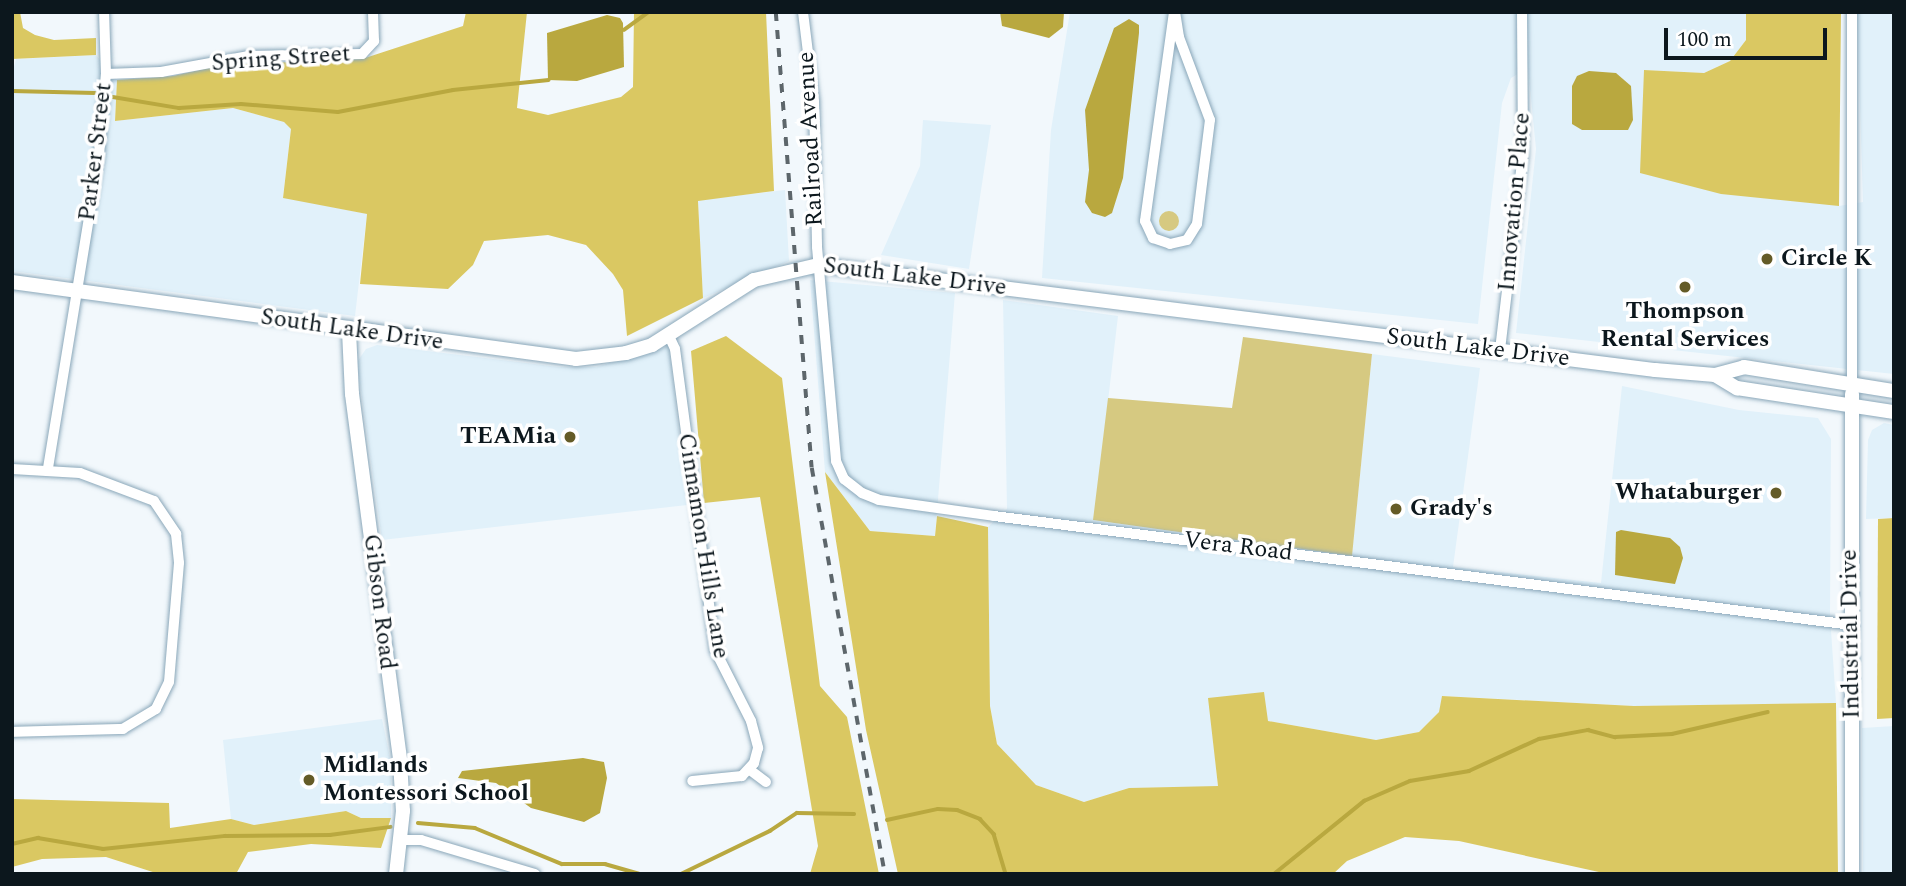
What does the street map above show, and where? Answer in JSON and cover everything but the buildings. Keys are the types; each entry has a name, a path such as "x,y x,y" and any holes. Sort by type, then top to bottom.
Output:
{"main road":[{"name":"South Lake Drive","path":"12,282 349,331 576,359 626,353 669,336 761,277 819,265 1500,350 1715,374 1744,367 1852,395 1894,412"},
{"name":"Gibson Road","path":"349,331 352,394 400,761 401,840 397,874"},
{"name":"South Lake Drive","path":"1715,374 1737,388 1852,395 1894,391"},
{"name":"Industrial Drive","path":"1852,395 1852,874"}],"street":[{"name":"Parker Street","path":"48,468 98,164 106,74 104,12"},
{"name":"Spring Street","path":"106,74 161,72 248,57 341,57 362,54 371,46 373,12"},
{"name":"Railroad Avenue","path":"803,12 814,101 819,265"},
{"path":"1174,12 1179,37 1210,120 1197,224 1187,240 1170,244 1153,238 1145,221 1174,12"},
{"name":"Innovation Place","path":"1500,350 1523,154 1522,12"},
{"path":"1852,12 1852,395"},
{"name":"Vera Road","path":"819,265 838,470 851,486 879,500 1852,625"},
{"name":"Cinnamon Hills Lane","path":"669,336 675,349 715,650 757,740 757,756 750,770"},
{"path":"12,469 48,468 128,487 154,501 167,516 178,543 172,662 162,701 133,727 74,733 12,732"},
{"path":"692,781 732,779 750,770 766,782"},
{"path":"401,840 421,840 535,874"}],"shaded area":[{"path":"12,12 20,12 23,28 35,35 54,40 96,38 96,55 12,59"},
{"path":"466,12 527,12 517,108 548,115 621,97 633,87 634,12 766,12 774,191 698,201 703,298 627,336 623,290 613,274 586,245 548,235 484,241 473,265 448,289 360,284 367,214 283,198 291,129 284,122 233,108 115,121 117,80 173,76 221,65 362,59 463,26"},
{"path":"1000,12 1064,12 1063,27 1049,38 1002,26"},
{"path":"1070,12 1746,12 1746,40 1730,61 1704,73 1644,70 1839,206 1863,202 1857,12 1894,12 1894,374 1516,333 1536,149 1528,68 1511,78 1502,103 1478,324 1042,278 1051,130"},
{"path":"1746,12 1841,12 1839,206 1721,194 1640,173 1644,70 1704,73 1730,61 1746,40"},
{"path":"607,15 620,18 623,23 624,67 577,81 548,80 547,33"},
{"path":"1129,19 1139,25 1139,33 1123,178 1112,213 1105,217 1092,213 1085,202 1089,170 1085,110 1114,28"},
{"path":"96,55 117,80 115,121 233,108 284,122 291,129 283,197 367,214 355,316 12,271 12,75 16,59"},
{"path":"1589,71 1616,73 1631,86 1633,120 1628,130 1582,130 1572,124 1572,86 1577,76"},
{"path":"923,120 991,125 969,269 881,255 920,166"},
{"path":"785,190 789,261 703,298 698,200"},
{"path":"1169,211 1176,214 1179,221 1176,228 1169,231 1162,228 1159,221 1162,214"},
{"path":"810,280 955,293 935,536 870,531 825,472"},
{"path":"1003,300 1118,316 1094,520 1352,554 1372,354 1480,368 1453,567 1601,583 1622,386 1739,410 1818,418 1831,439 1830,616 1836,703 1634,706 1443,696 1439,712 1419,732 1376,740 1268,721 1209,698 1218,787 1129,788 1084,802 1036,785 997,744 990,706 988,527 1007,509"},
{"path":"726,336 782,378 820,686 847,717 879,874 810,874 818,846 760,497 704,503 691,351"},
{"path":"1243,337 1372,354 1352,556 1093,520 1108,398 1232,408"},
{"path":"377,345 559,367 596,367 669,346 687,505 382,540 357,362 366,349"},
{"path":"1884,423 1894,425 1894,518 1866,519 1868,440 1872,430"},
{"path":"825,472 870,531 935,536 937,516 988,527 990,706 997,744 1036,785 1084,802 1129,788 1218,786 1208,698 1264,692 1268,721 1376,740 1419,732 1439,712 1442,696 1634,706 1836,703 1838,874 1608,874 1459,841 1405,837 1347,861 1333,874 898,874 866,730"},
{"path":"1894,518 1894,718 1877,719 1878,519"},
{"path":"1621,530 1670,538 1680,547 1683,558 1675,584 1615,575 1616,532"},
{"name":"Midlands Montessori School","path":"382,719 391,763 391,818 361,818 346,811 254,825 231,819 223,740"},
{"path":"1894,726 1894,874 1863,874 1862,728"},
{"path":"583,758 604,762 607,778 600,813 584,822 531,808 496,783 458,778 462,771"},
{"path":"12,799 169,803 170,828 231,819 254,825 346,811 361,818 391,818 381,848 311,844 248,852 236,874 159,874 106,857 42,859 12,867"}],"waterway":[{"path":"624,30 649,12"},
{"path":"113,97 179,108 241,104 338,112 453,90 548,80"},
{"path":"12,91 95,93"},
{"path":"1274,874 1364,801 1410,781 1469,771 1539,739 1588,730 1615,737 1672,734 1768,712"},
{"path":"887,820 938,809 957,810 980,819 994,834 1006,874"},
{"path":"681,874 770,831 797,813 854,814"},
{"path":"418,823 475,828 562,864 605,864 639,874"},
{"path":"12,844 38,838 103,849 225,836 330,835 390,827"}],"railway":[{"path":"776,12 812,468 885,874"}],"place":[{"name":"Circle K","path":"1767,259"},
{"name":"Thompson Rental Services","path":"1685,287"},
{"name":"TEAMia","path":"570,437"},
{"name":"Whataburger","path":"1776,493"},
{"name":"Grady's","path":"1396,509"},
{"name":"Midlands Montessori School","path":"309,780"}]}
